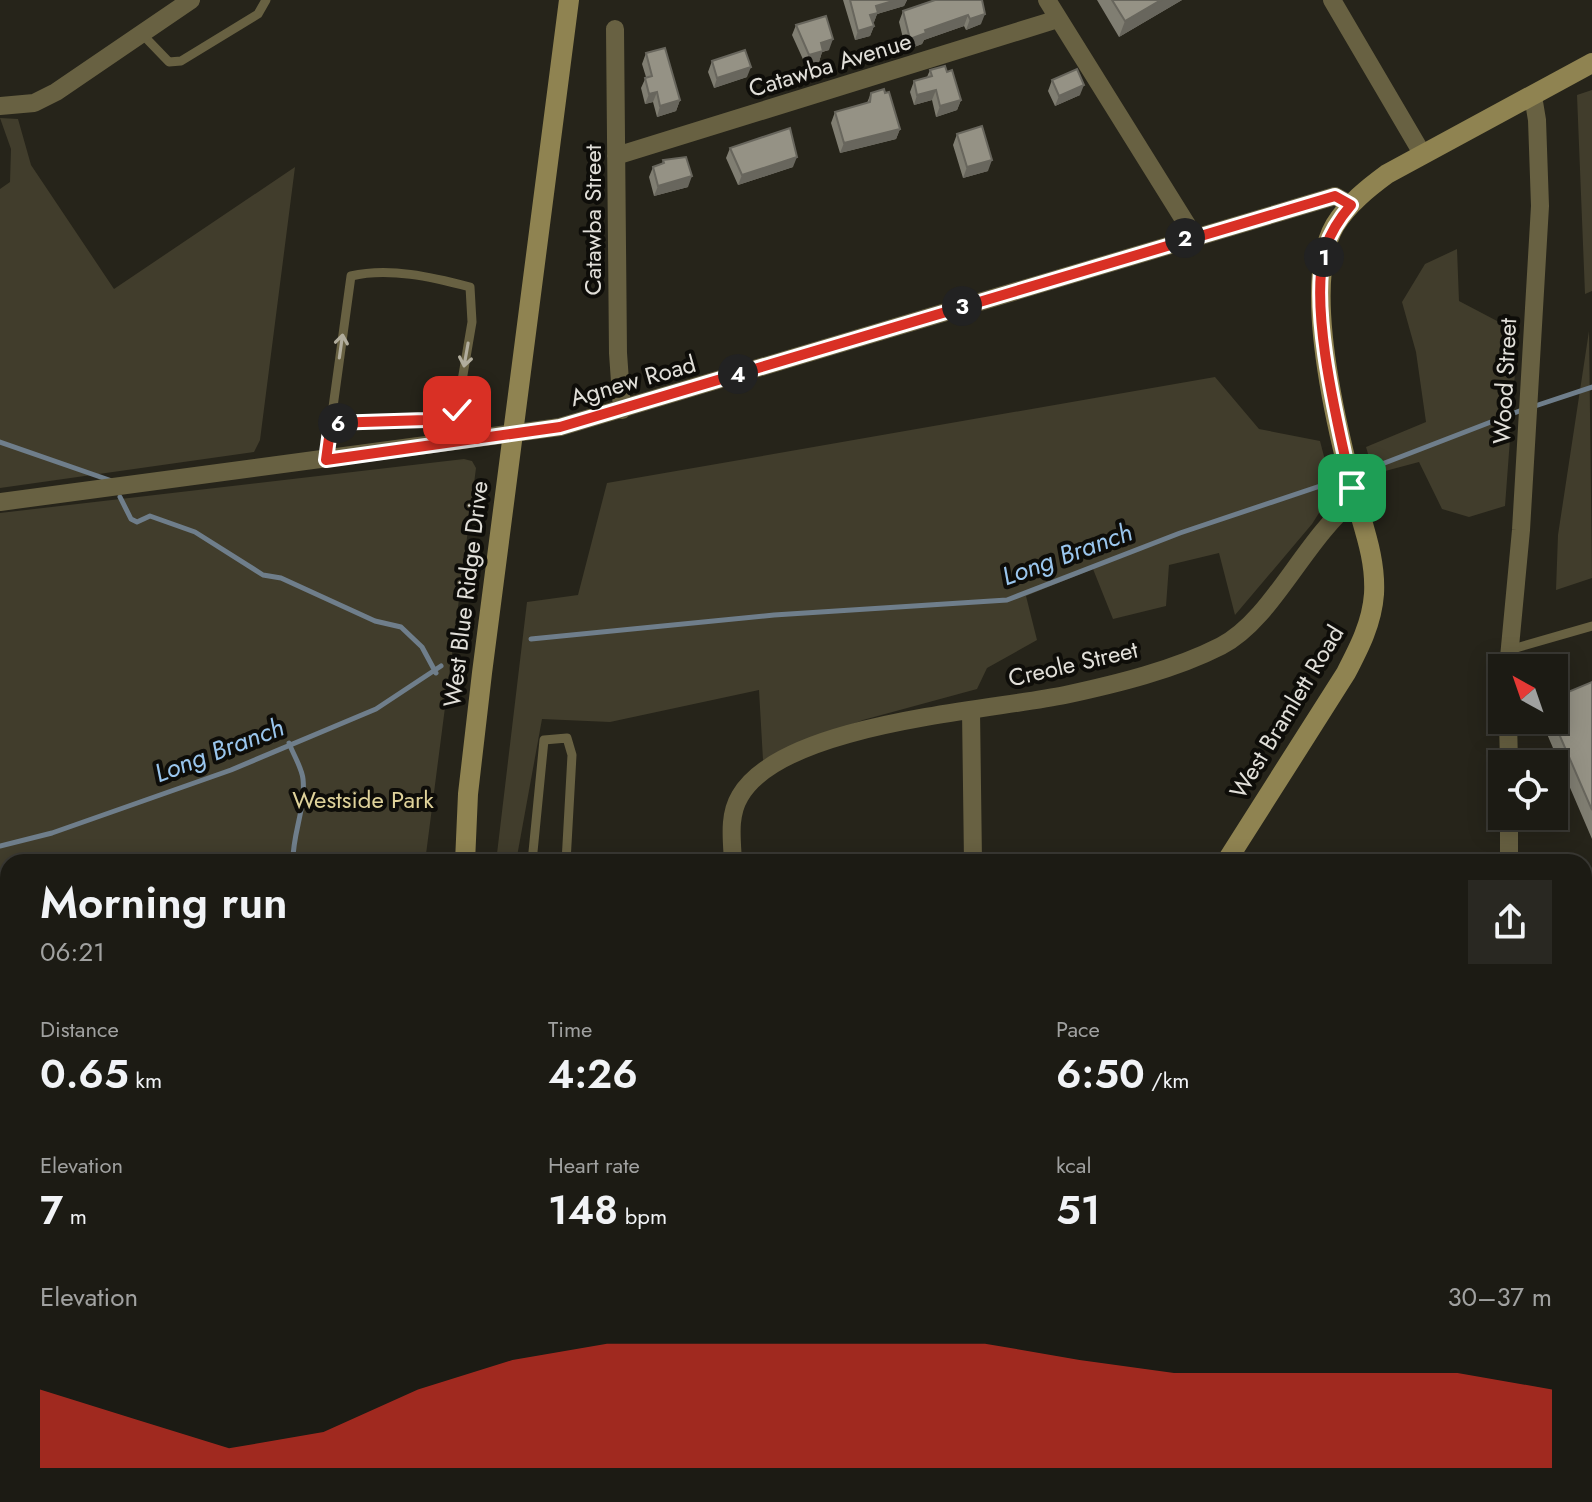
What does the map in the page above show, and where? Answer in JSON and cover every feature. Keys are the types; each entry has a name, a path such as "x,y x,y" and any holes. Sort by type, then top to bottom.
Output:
{"street":[{"path":"0,106 34,103 56,92 191,0"},
{"name":"West Blue Ridge Drive","path":"466,854 480,688 569,0"},
{"path":"1047,0 1189,228 1190,236"},
{"path":"1332,0 1423,155"},
{"name":"Catawba Avenue","path":"616,156 1058,19"},
{"name":"Catawba Street","path":"615,29 618,353 622,410"},
{"name":"West Bramlett Road","path":"1231,854 1346,673 1367,628 1374,594 1373,561 1329,380 1322,276 1324,250 1335,224 1367,188 1592,63"},
{"name":"Wood Street","path":"1509,654 1540,206 1537,120 1533,96"},
{"name":"Agnew Road","path":"0,502 513,435 622,410 1190,236 1335,196 1351,205"},
{"name":"Creole Street","path":"733,854 732,816 746,787 783,761 850,734 1099,687 1225,644 1251,623 1330,519 1354,493"},
{"path":"971,710 973,854"},
{"path":"1509,830 1509,854"}],"lane":[{"path":"142,34 169,62 181,61 258,14 266,0"},
{"path":"326,460 331,423 351,276 371,271 438,278 470,287 472,322 457,410 426,420 331,423"},
{"path":"1522,654 1592,626"},
{"path":"533,854 544,740 567,738 572,755 566,854"}],"green space":[{"path":"1592,90 1592,291 1585,294 1577,95"},
{"path":"0,118 18,119 31,165 114,289 295,167 260,440 254,452 0,488 0,189 10,182 11,149"},
{"path":"1457,249 1459,301 1518,332 1505,506 1469,517 1442,509 1419,462 1374,474 1366,447 1426,422 1416,352 1402,302 1425,264"},
{"path":"1589,331 1592,578 1556,590 1558,535"},
{"path":"1215,377 1259,429 1320,441 1333,491 1312,524 1235,615 1219,553 1169,565 1166,606 1113,619 1093,569 1026,596 1037,640 987,668 977,689 863,720 763,760 759,690 610,722 542,719 517,854 497,854 527,602 578,595 607,483"},
{"name":"Westside Park","path":"464,459 472,461 476,468 426,854 0,854 0,513"}],"building":[{"path":"850,0 896,0 876,6 878,13 870,15 874,26 858,31"},
{"path":"935,0 982,0 985,14 970,19 968,15 925,30 926,33 910,39 903,11"},
{"path":"1112,0 1161,0 1125,21"},
{"path":"826,16 833,39 821,43 823,51 809,55 796,25"},
{"path":"665,48 680,100 660,106 657,92 649,94 645,78 652,76 646,53"},
{"path":"745,50 751,67 717,78 712,61"},
{"path":"945,66 947,72 952,70 961,100 940,106 936,90 917,95 914,81 932,76 930,70"},
{"path":"1077,69 1084,85 1059,96 1052,80"},
{"path":"884,89 885,93 889,92 900,129 844,143 835,112 870,102 871,93"},
{"path":"982,126 992,160 967,167 957,134"},
{"path":"790,128 797,157 742,175 730,148"},
{"path":"686,157 692,176 658,186 653,167 664,163 663,160"},
{"path":"1592,682 1592,810 1559,734 1568,734 1568,692"}],"waterway":[{"name":"Long Branch","path":"1532,407 1592,387"},
{"name":"Long Branch","path":"1356,474 1522,410"},
{"path":"0,442 112,481"},
{"name":"Long Branch","path":"531,639 774,615 1007,600 1180,533 1347,477"},
{"path":"120,497 131,519 137,522 150,516 195,532 263,575 281,578 375,621 401,627 422,647 436,673"},
{"name":"Long Branch","path":"0,846 52,833 231,770 376,709 441,666"},
{"path":"289,743 303,779 294,854"}],"route":[{"path":"457,410 426,420 376,424 331,423 326,460 560,427 1190,236 1335,196 1351,205 1335,224 1324,250 1321,297 1329,380 1352,488"}]}
